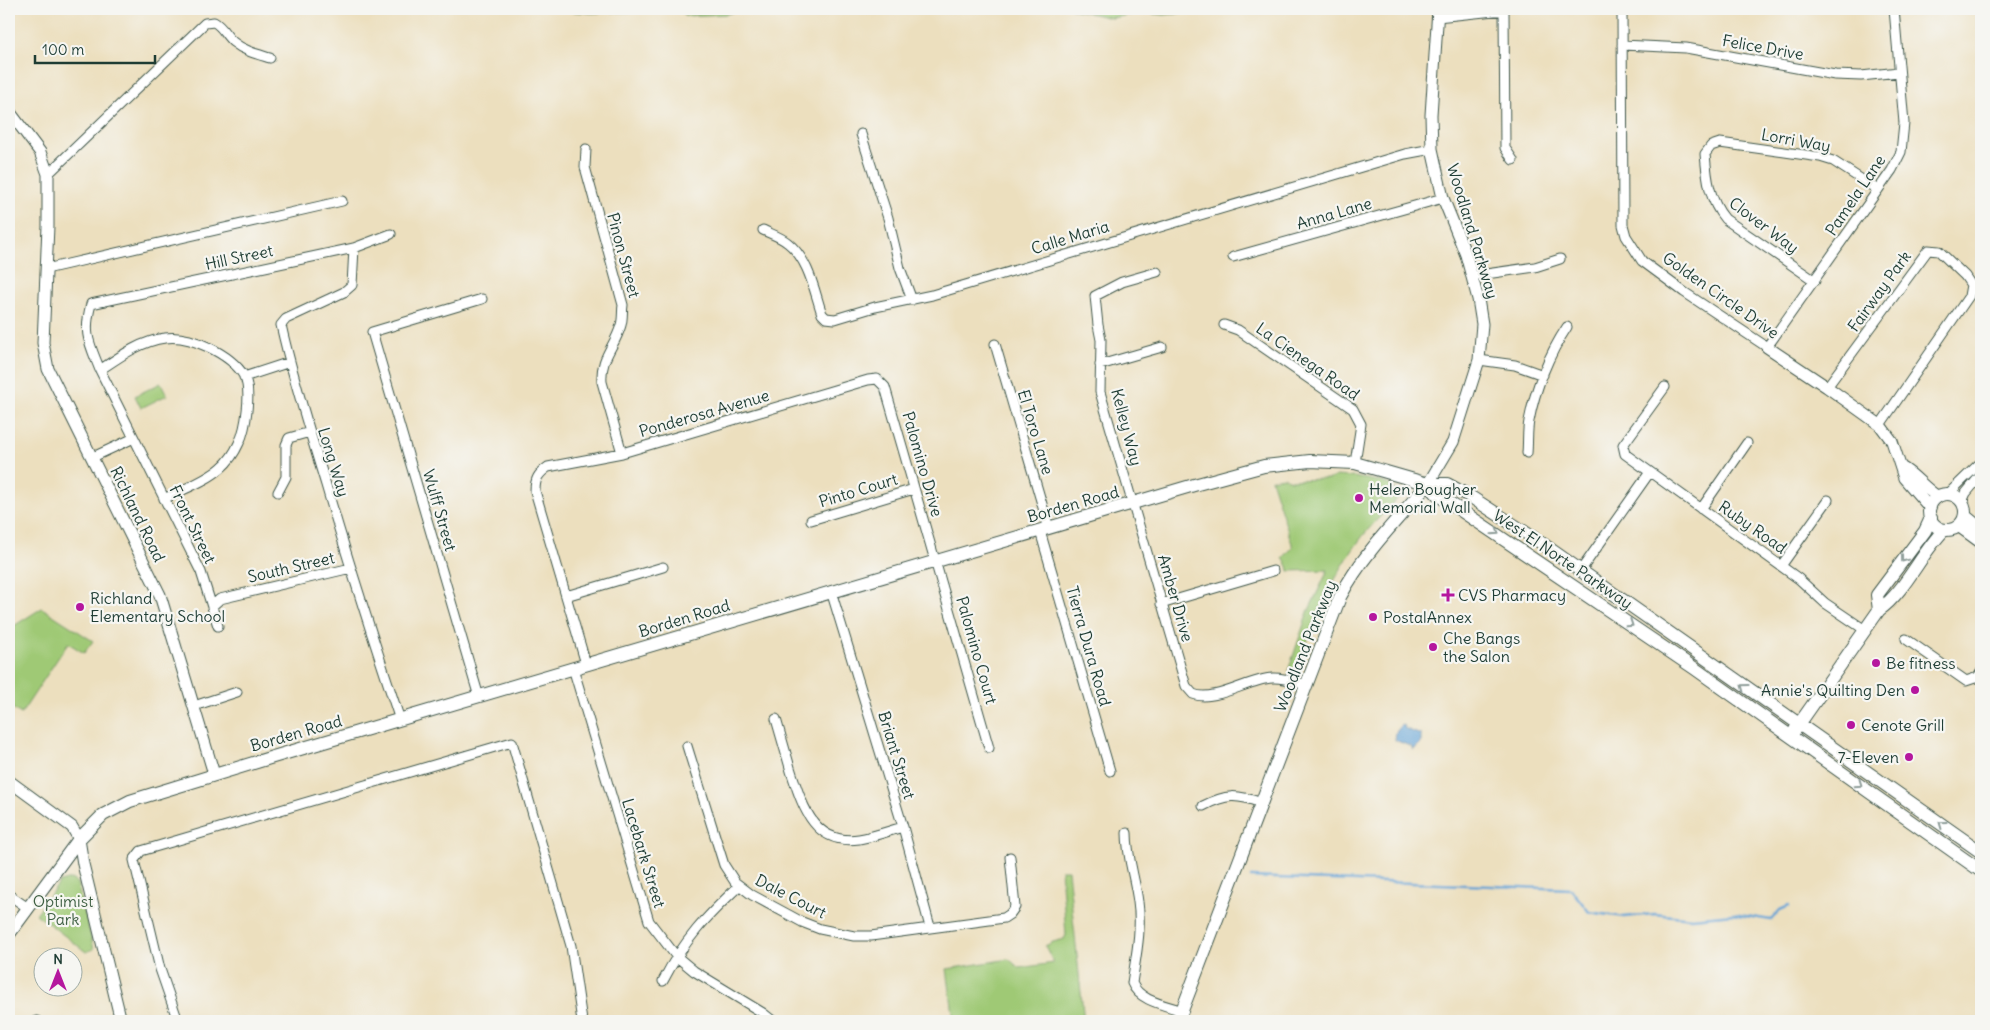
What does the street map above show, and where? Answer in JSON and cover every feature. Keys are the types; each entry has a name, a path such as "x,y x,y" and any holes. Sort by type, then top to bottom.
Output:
{"main road":[{"name":"Borden Road","path":"9,934 79,840 103,814 126,803 214,774 831,591 1264,466 1310,461 1355,463 1428,484"},
{"name":"West El Norte Parkway","path":"1428,484 1446,484 1471,497 1581,570 1981,852"},
{"name":"West El Norte Parkway","path":"1428,484 1438,495 1694,668 1981,871"},
{"name":"Woodland Parkway","path":"1180,1016 1340,597 1349,580 1393,524 1428,484"},
{"path":"1879,610 1877,595 1925,531 1937,504 1954,496 1962,502 1962,521 1981,542"},
{"path":"1937,504 1936,526 1944,530 1950,530 1962,521"},
{"path":"1962,521 1981,529"},
{"path":"1790,736 1879,610 1889,603 1932,542 1944,530"}],"street":[{"name":"Golden Circle Drive","path":"1622,9 1623,225 1626,236 1642,261 1684,292 1827,386 1880,425 1892,441 1901,467 1911,473 1937,504"},
{"name":"Pamela Lane","path":"1767,347 1892,170 1901,152 1904,123 1894,9"},
{"path":"1438,13 1504,10 1505,148 1513,160"},
{"name":"Woodland Parkway","path":"1428,484 1454,442 1479,360 1482,324 1472,276 1443,198 1432,149 1431,115 1438,13"},
{"path":"48,174 205,23 214,22 222,27 234,42 248,51 270,58"},
{"name":"Felice Drive","path":"1622,46 1686,48 1835,75 1860,76 1899,72"},
{"name":"Richland Road","path":"9,110 40,152 48,174 43,343 48,369 160,595 214,774"},
{"path":"861,134 888,218 900,268 912,300"},
{"name":"Lorri Way","path":"1705,154 1711,146 1720,143 1820,157 1833,161 1878,190"},
{"name":"Pinon Street","path":"586,149 585,167 623,305 622,324 605,358 601,373 622,453"},
{"name":"Calle Maria","path":"763,230 788,243 800,256 809,275 822,314 826,318 835,319 875,307 912,300 1405,154 1432,149"},
{"name":"Clover Way","path":"1705,154 1708,186 1717,209 1725,219 1815,281"},
{"name":"Anna Lane","path":"1233,257 1443,198"},
{"path":"46,269 342,201"},
{"name":"Hill Street","path":"91,304 354,248 391,234"},
{"name":"Long Way","path":"354,248 352,285 344,292 286,319 281,324 310,432 400,720"},
{"name":"Fairway Park","path":"1827,386 1928,250 1939,251 1965,276 1971,285 1969,296 1880,425"},
{"path":"1472,276 1535,267 1560,259"},
{"name":"Kelley Way","path":"1133,504 1100,392 1102,340 1098,326 1095,296 1122,282 1157,272"},
{"name":"Wulff Street","path":"479,696 372,332 482,299"},
{"name":"Front Street","path":"91,304 86,322 88,337 100,370 201,572 218,626"},
{"name":"La Cienega Road","path":"1224,326 1238,330 1353,409 1361,424 1355,463"},
{"path":"1527,453 1529,422 1543,374 1559,338 1567,326"},
{"path":"100,370 129,351 162,338 174,337 207,347 236,365 244,377 247,395 244,426 240,443 222,467 208,477 164,499"},
{"name":"El Toro Lane","path":"995,344 1044,529"},
{"path":"1100,365 1162,346"},
{"path":"1479,360 1515,365 1543,374"},
{"path":"244,377 290,362"},
{"name":"Ponderosa Avenue","path":"566,596 535,491 535,482 539,473 548,467 622,453 868,380 877,379"},
{"name":"Palomino Drive","path":"877,379 885,387 936,561"},
{"name":"Ruby Road","path":"1665,388 1623,445 1625,454 1799,579 1825,603 1865,630"},
{"path":"278,492 286,477 286,445 289,438 310,432"},
{"path":"93,457 134,438"},
{"path":"1701,509 1747,443"},
{"path":"1937,504 1981,464"},
{"path":"1581,570 1650,472"},
{"path":"1962,502 1966,493 1981,475"},
{"name":"Pinto Court","path":"811,520 914,489"},
{"path":"1781,566 1828,500"},
{"name":"Amber Drive","path":"1133,504 1186,686 1196,696 1206,696 1271,678 1285,679 1306,685"},
{"name":"Tierra Dura Road","path":"1044,529 1110,771"},
{"name":"Palomino Court","path":"936,561 989,748"},
{"path":"586,664 566,596 663,567"},
{"name":"South Street","path":"212,606 220,599 351,568"},
{"path":"1161,604 1273,571"},
{"name":"Briant Street","path":"831,591 903,827 930,927"},
{"path":"1906,640 1966,681 1978,677 1981,672"},
{"name":"Lacebark Street","path":"573,668 649,921 676,956 694,971 763,1013 772,1021"},
{"path":"194,706 237,692"},
{"path":"776,719 802,806 812,822 824,832 842,839 858,839 903,827"},
{"path":"178,1021 156,951 134,860 136,854 512,742 571,946 582,1021"},
{"name":"Dale Court","path":"687,746 724,865 735,882 752,895 820,929 854,936 870,936 1004,918 1015,907 1010,857"},
{"path":"9,781 72,826 79,840 83,864 121,1021"},
{"path":"1203,806 1218,798 1231,796 1245,797 1261,803"},
{"path":"1127,833 1127,850 1138,902 1140,927 1132,983 1136,992 1180,1016"},
{"path":"663,980 676,956 705,918 739,886"},
{"path":"9,895 28,908"},
{"path":"758,1021 763,1013"}],"green space":[{"path":"540,9 669,9 660,11 591,13"},
{"path":"679,9 742,9 727,14 685,16"},
{"path":"1072,9 1196,9 1176,14 1142,13 1111,18"},
{"path":"161,383 167,395 141,408 135,396"},
{"path":"1336,476 1383,482 1394,488 1398,498 1368,530 1349,555 1324,601 1298,666 1288,671 1308,612 1328,570 1289,571 1283,558 1293,547 1271,479 1284,477 1290,480 1330,479"},
{"path":"42,608 93,641 84,653 68,643 21,714 9,706 9,629"},
{"path":"1061,870 1068,870 1084,1021 954,1021 947,969 1009,959 1019,968 1054,963 1045,946 1064,939 1066,935"},
{"name":"Optimist Park","path":"71,879 77,883 94,949 86,952 36,914 60,882"}],"water":[{"path":"1402,725 1405,726 1404,728 1421,735 1421,742 1414,750 1412,747 1395,740 1396,732"}],"waterway":[{"path":"1251,877 1571,889 1589,912 1624,917 1654,914 1692,918 1733,914 1771,920 1780,910 1789,906"}],"place":[{"name":"Helen Bougher Memorial Wall","path":"1359,498"},
{"name":"CVS Pharmacy","path":"1448,595"},
{"name":"Richland Elementary School","path":"80,607"},
{"name":"PostalAnnex","path":"1373,617"},
{"name":"Che Bangs the Salon","path":"1433,647"},
{"name":"Be fitness","path":"1876,663"},
{"name":"Annie's Quilting Den","path":"1915,690"},
{"name":"Cenote Grill","path":"1851,725"},
{"name":"7-Eleven","path":"1909,757"}]}
